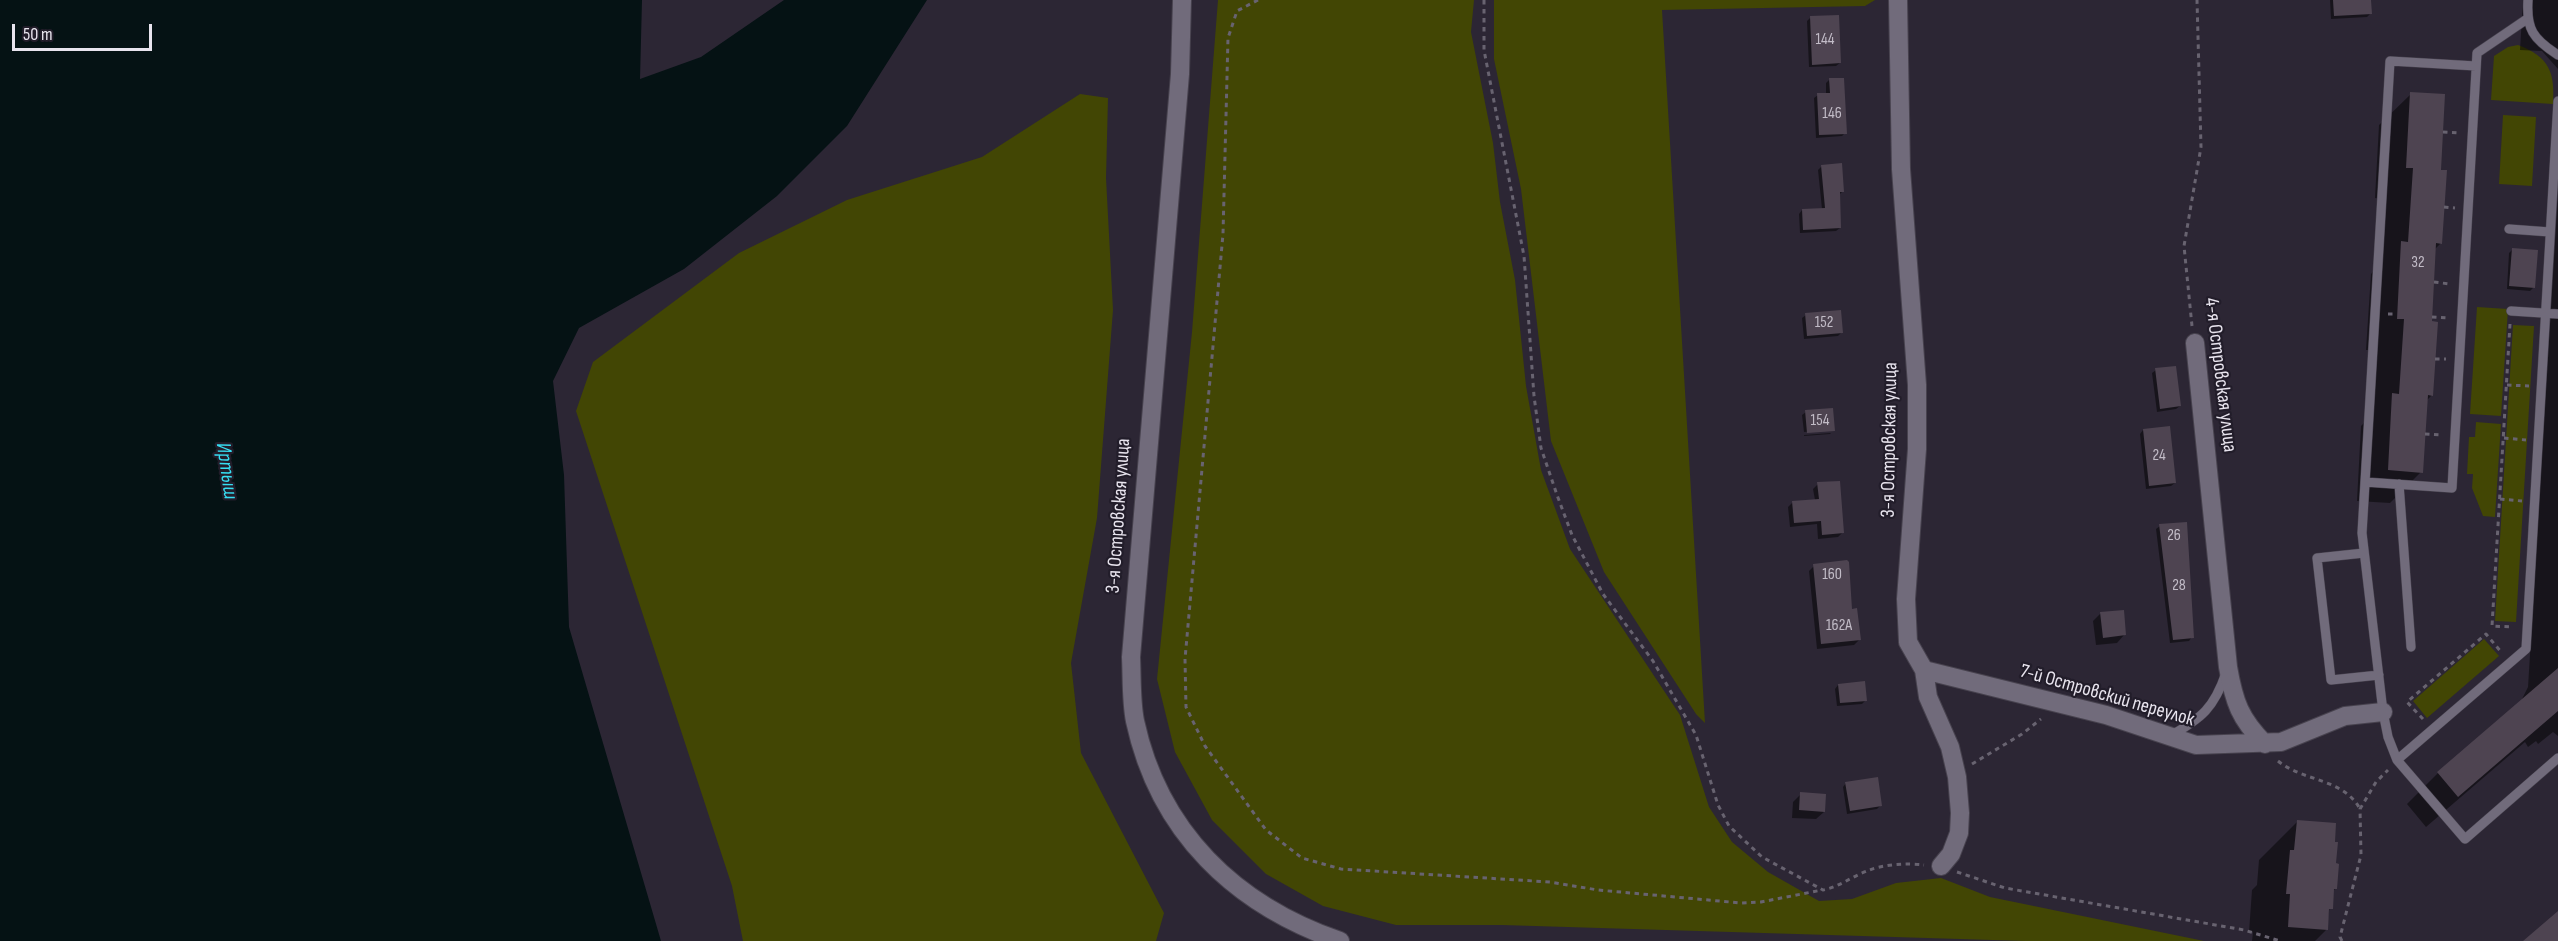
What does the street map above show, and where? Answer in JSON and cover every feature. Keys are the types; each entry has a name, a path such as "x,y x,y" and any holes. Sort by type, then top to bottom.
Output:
{"street":[{"name":"3-я Островская улица","path":"1182,0 1180,74 1131,657 1135,719 1150,771 1171,814 1202,855 1234,885 1264,908 1307,930 1340,941"},
{"name":"3-я Островская улица","path":"1898,0 1901,169 1917,385 1917,449 1906,599 1908,642 1924,670 1928,697 1950,747 1957,777 1959,833 1951,854 1941,866"},
{"name":"4-я Островская улица","path":"2195,344 2233,699 2246,725 2265,744"},
{"name":"7-й Островский переулок","path":"1924,670 2106,716 2196,745 2265,744 2300,736 2322,724 2345,716 2383,712"}],"lane":[{"path":"2528,0 2527,19 2532,32 2543,45 2558,55"},
{"path":"2365,482 2451,488 2477,53 2527,19"},
{"path":"2476,66 2390,61 2362,533 2364,553 2388,737 2397,760 2465,839 2558,758"},
{"path":"2397,760 2526,649 2558,101"},
{"path":"2510,229 2550,232"},
{"path":"2511,311 2558,314"},
{"path":"2399,484 2411,647"},
{"path":"2364,553 2317,558 2331,680 2379,675"},
{"path":"2168,737 2197,720 2218,696 2228,667"}],"path":[{"path":"1258,0 1237,11 1228,38 1223,234 1185,659 1186,707 1204,746 1266,830 1302,858 1341,869 1550,882 1598,890 1741,903 1761,902 1836,887 1869,870 1910,863 1941,866 2004,888 2244,930 2280,941"},
{"path":"1484,0 1484,50 1524,256 1541,448 1572,535 1603,594 1653,661 1696,735 1718,805 1730,826 1740,839 1762,857 1823,890"},
{"name":"4-я Островская улица","path":"2195,344 2187,292 2184,246 2201,147 2198,0"},
{"path":"2460,144 2461,122"},
{"path":"2443,132 2460,133"},
{"path":"2455,219 2457,197"},
{"path":"2444,207 2456,208"},
{"path":"2434,282 2452,284 2451,295"},
{"path":"2432,730 2407,702 2486,634 2492,626 2511,311"},
{"path":"2388,314 2397,314"},
{"path":"2432,316 2450,318 2449,328"},
{"path":"2435,359 2447,360 2448,349"},
{"path":"2507,385 2541,387"},
{"path":"2425,434 2443,435 2443,424"},
{"path":"2504,438 2538,441"},
{"path":"2500,499 2534,502"},
{"path":"2492,626 2527,628"},
{"path":"2486,634 2510,662"},
{"path":"1957,777 1978,759 2022,734 2060,704"},
{"path":"2265,744 2264,750 2288,769 2334,786 2352,796 2360,808 2361,855 2340,937 2342,941"},
{"path":"2360,808 2376,782 2397,760"}],"shaded area":[{"path":"1218,0 1474,0 1471,32 1493,143 1500,202 1515,280 1526,386 1541,470 1570,549 1680,715 1709,807 1732,842 1768,872 1819,901 1852,899 1896,883 1941,878 1990,897 2204,941 2025,941 1502,925 1396,925 1323,906 1266,874 1212,820 1175,752 1157,679 1192,332"},
{"path":"1494,0 1875,0 1865,6 1662,10 1705,723 1696,714 1604,572 1551,441 1521,189 1494,59"},
{"path":"2518,45 2537,55 2548,67 2553,83 2553,104 2491,100 2494,56 2508,47"},
{"path":"1080,94 1108,98 1106,178 1113,310 1097,518 1071,663 1081,753 1164,913 1156,941 743,941 732,886 576,411 593,362 739,253 847,200 982,157"},
{"path":"2503,115 2536,117 2532,186 2499,184"},
{"path":"2477,307 2508,309 2501,416 2470,414"},
{"path":"2513,325 2534,326 2516,622 2495,621"},
{"path":"2476,422 2501,424 2495,517 2483,516 2472,488 2473,474 2467,474 2469,437 2475,437"},
{"path":"2484,639 2499,656 2427,718 2413,701"}],"water":[{"name":"Иртыш","path":"0,0 642,0 640,79 701,57 784,0 927,0 847,126 777,196 684,269 579,328 553,381 564,475 569,627 661,941 0,941"}],"building":[{"path":"2333,0 2371,0 2372,14 2334,16"},
{"path":"1839,15 1841,63 1812,65 1810,16"},
{"path":"1829,78 1844,78 1847,134 1819,135 1817,93 1830,93"},
{"path":"2410,92 2445,94 2441,170 2447,170 2442,244 2436,243 2432,321 2438,322 2433,396 2428,395 2423,473 2388,470 2392,393 2399,394 2404,319 2397,319 2401,241 2408,242 2413,168 2406,168"},
{"path":"1842,163 1844,192 1840,192 1841,228 1803,230 1802,209 1825,208 1821,165"},
{"path":"2512,248 2538,250 2535,288 2509,286"},
{"path":"1841,310 1843,333 1807,336 1805,313"},
{"path":"2176,366 2181,406 2160,409 2155,368"},
{"path":"1833,408 1835,431 1807,433 1805,410"},
{"path":"2170,426 2176,483 2149,486 2143,429"},
{"path":"1840,481 1844,533 1822,535 1821,521 1794,523 1792,501 1819,499 1817,482"},
{"path":"2187,522 2194,638 2173,640 2159,524"},
{"path":"1847,560 1852,609 1857,608 1861,640 1821,644 1813,564"},
{"path":"2124,610 2126,635 2103,638 2100,612"},
{"path":"2558,668 2558,711 2458,797 2437,772"},
{"path":"1865,681 1867,701 1840,703 1838,684"},
{"path":"1878,777 1882,806 1850,811 1845,782"},
{"path":"1800,792 1826,794 1825,812 1799,810"},
{"path":"2297,820 2336,823 2335,842 2338,842 2336,863 2339,864 2333,909 2329,909 2328,930 2288,927 2290,894 2286,894 2290,850 2294,850"},
{"path":"2558,911 2558,941 2523,941"}]}
